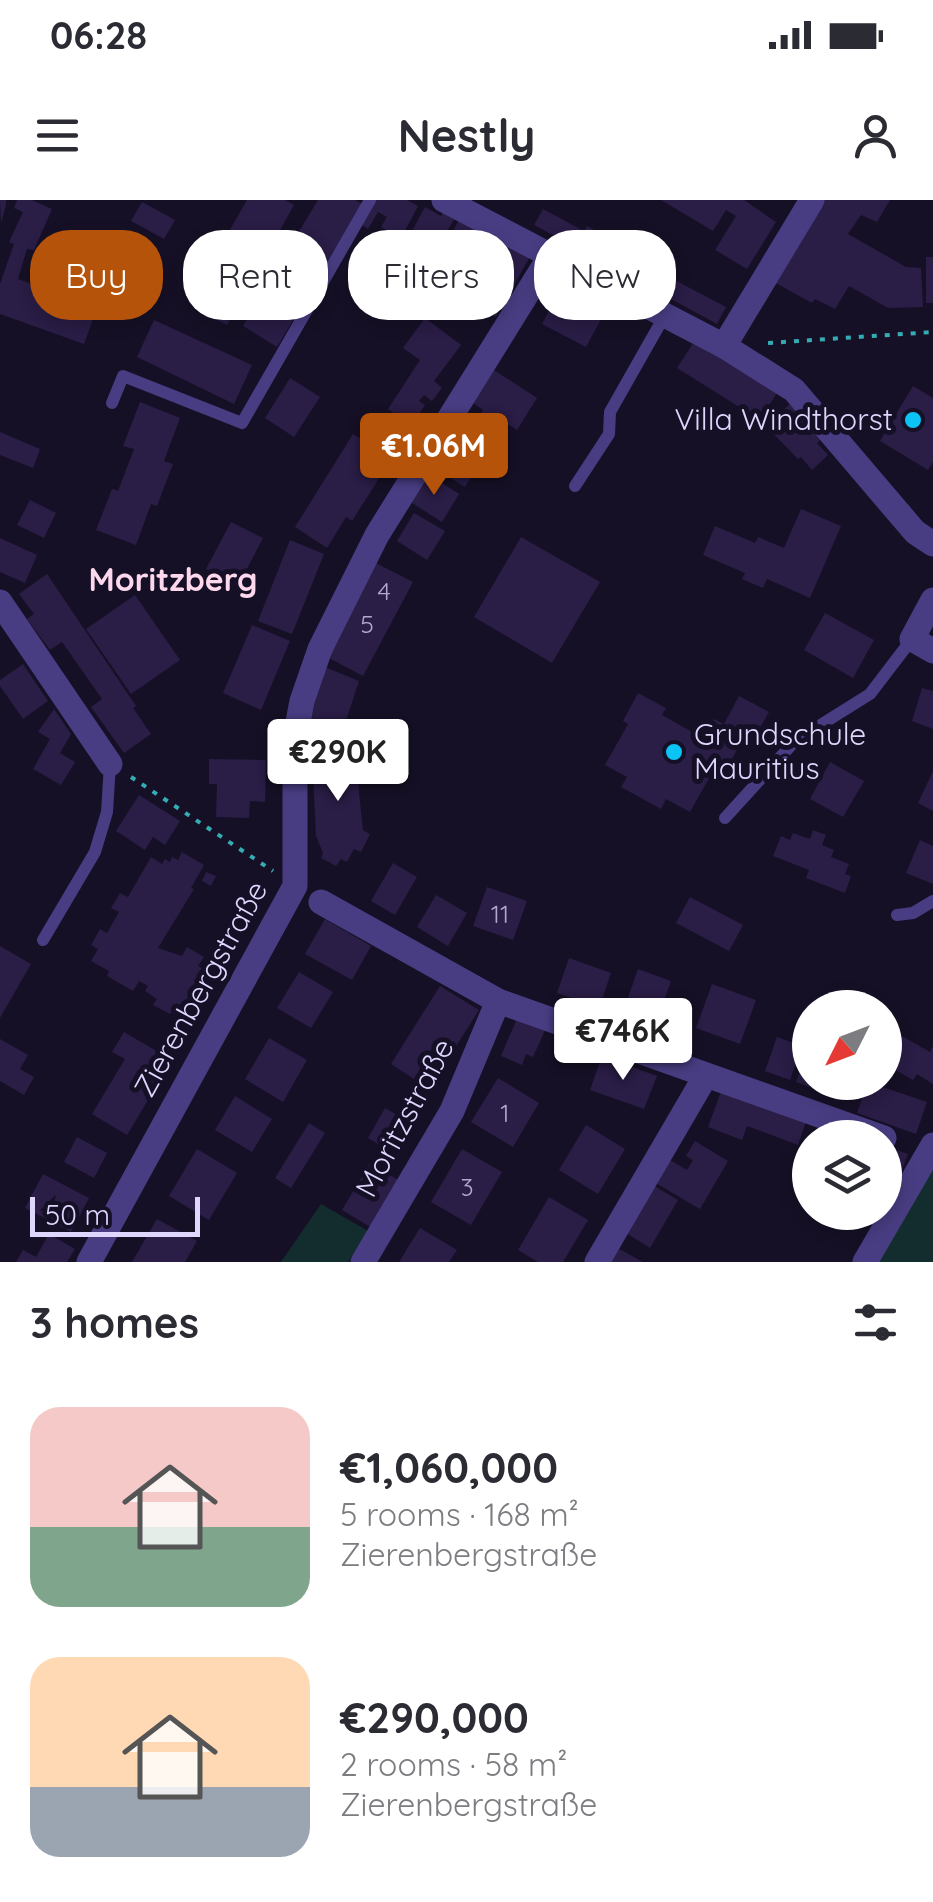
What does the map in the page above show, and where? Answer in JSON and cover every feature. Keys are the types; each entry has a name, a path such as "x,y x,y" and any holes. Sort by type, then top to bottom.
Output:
{"street":[{"path":"444,200 534,246"},
{"path":"724,346 812,200"},
{"name":"Zierenbergstraße","path":"89,1262 295,886 295,738 302,701 320,649 377,536 534,284"},
{"path":"675,320 794,390 915,532 933,544"},
{"path":"922,645 933,600"},
{"path":"0,602 110,764"},
{"path":"321,902 498,1001 831,1120"},
{"name":"Moritzstraße","path":"363,1262 452,1111 498,1001"},
{"path":"597,1262 705,1077"},
{"path":"865,1262 930,1149 902,1142"}],"lane":[{"path":"112,402 123,376 242,423 370,200"},
{"path":"574,486 610,434 610,412 662,320"},
{"path":"724,818 795,741 870,694 922,645"},
{"path":"42,940 94,852 106,812 110,764"},
{"path":"898,915 912,913 933,901"}],"path":[{"path":"724,346 933,332"},
{"path":"110,764 295,886"}],"green space":[{"path":"933,1169 933,1262 877,1262 896,1230 902,1230 902,1220"},
{"path":"321,1204 368,1231 348,1262 281,1262"}],"building":[{"path":"0,200 6,200 1,223"},
{"path":"17,200 32,200 52,209 43,230 30,230 30,249 18,279 30,283 30,320 93,320 84,344 0,314 0,284 14,244 9,242 23,212 14,208"},
{"path":"247,200 285,200 294,205 280,230 230,230"},
{"path":"318,200 355,200 362,204 328,261 328,230 300,230"},
{"path":"373,200 407,200 418,206 405,230 381,227 387,217 378,212 368,229 360,224"},
{"path":"661,200 744,200 776,222 747,269 715,250 736,216 726,210 713,231"},
{"path":"819,200 890,200 877,222 861,215 848,234 906,267 921,268 923,307 888,308 849,286 835,309 815,299 812,303 772,281"},
{"path":"142,202 175,220 164,239 163,230 148,230 131,221"},
{"path":"425,207 455,218 448,230 412,230"},
{"path":"543,209 582,230 543,230 534,225"},
{"path":"460,218 482,230 454,230"},
{"path":"514,243 532,253 514,285"},
{"path":"926,257 933,257 933,303 926,303"},
{"path":"676,281 726,307 717,324 676,302"},
{"path":"154,320 252,365 234,404 137,357"},
{"path":"247,320 293,320 277,347 243,326"},
{"path":"424,320 461,345 434,381 442,388 432,401 424,395 419,401 425,405 417,417 412,413 406,422 388,409 420,360 403,348"},
{"path":"544,320 601,320 586,347 542,324"},
{"path":"695,340 778,391 760,420 677,368"},
{"path":"494,370 537,398 517,430 506,423 465,487 432,466 463,417 474,424 483,410 473,403"},
{"path":"290,378 320,397 294,437 265,418"},
{"name":"Villa Windthorst","path":"913,386 933,398 933,462 928,470 880,441"},
{"path":"140,402 180,418 164,461 173,464 157,506 151,504 136,545 96,530 112,489 118,491 134,449 123,446"},
{"path":"791,403 823,437 817,443 828,455 812,470 766,426"},
{"path":"0,432 40,449 33,468 0,455"},
{"path":"353,434 392,458 352,521 346,517 327,548 295,527"},
{"path":"426,473 459,494 442,522 409,501"},
{"path":"30,500 56,513 44,538 17,525"},
{"path":"801,509 841,526 810,598 767,579 763,588 742,579 745,573 703,555 715,526 755,543 758,537 784,548"},
{"path":"414,513 445,531 427,560 397,541"},
{"path":"231,522 263,538 238,586 206,569"},
{"path":"521,537 600,582 552,663 474,617"},
{"path":"0,538 37,555 25,583 0,572"},
{"path":"290,540 324,554 292,634 258,621"},
{"path":"376,563 413,582 363,676 327,657"},
{"path":"47,574 151,734 124,753 91,707 102,699 62,642 50,650 27,619 34,614 19,594"},
{"path":"135,595 180,660 131,694 86,629"},
{"path":"825,613 874,640 853,678 804,650"},
{"path":"252,625 290,641 261,710 223,693"},
{"path":"23,664 48,701 23,719 0,686 0,680"},
{"path":"325,667 359,681 340,739 325,734 322,742 303,734"},
{"path":"922,688 933,691 933,729 912,721"},
{"name":"Grundschule Mauritius","path":"638,693 666,708 662,715 703,738 714,719 724,724 739,696 769,712 753,740 745,736 721,778 712,773 690,812 666,799 661,809 621,787 627,777 605,765 628,724 623,721"},
{"path":"54,709 71,734 60,753 75,762 61,785 33,769 50,739 38,732"},
{"path":"327,747 345,747 346,754 363,754 364,776 358,777 359,793 363,830 370,834 361,852 354,849 347,862 341,859 336,866 321,858 323,853 316,836 312,755 327,753"},
{"path":"209,759 266,760 265,802 250,801 249,818 216,817 217,784 209,784"},
{"path":"830,762 864,781 843,817 810,799"},
{"path":"933,771 933,811 918,803"},
{"path":"139,795 180,821 165,845 153,837 145,850 116,831"},
{"path":"813,830 826,835 822,845 834,850 831,857 849,864 845,874 851,876 845,893 806,878 809,870 773,856 781,836 790,840 793,833 810,839"},
{"path":"920,840 933,846 933,884 906,873"},
{"path":"182,852 204,865 158,948 182,956 187,947 204,957 198,966 211,973 187,1016 173,1008 170,1014 153,1005 157,999 145,991 148,986 139,981 133,991 91,961 98,949 91,945 100,929 107,933 119,912 111,908 120,893 128,897 151,857 162,864 172,857 178,860"},
{"path":"393,863 417,877 395,915 371,901"},
{"path":"206,872 216,876 211,886 202,881"},
{"path":"487,887 527,901 513,940 473,926"},
{"path":"436,895 467,913 448,946 417,927"},
{"path":"690,897 743,925 729,951 676,923"},
{"path":"325,919 371,946 352,980 305,954"},
{"path":"0,946 31,964 0,1018"},
{"path":"569,958 611,973 599,1008 557,993"},
{"path":"638,969 671,981 656,1024 623,1012"},
{"path":"299,972 333,992 311,1028 277,1008"},
{"path":"712,984 756,1000 740,1044 696,1028"},
{"path":"440,986 479,1010 429,1089 391,1064"},
{"path":"518,1016 546,1028 533,1057 526,1054 522,1065 501,1056"},
{"path":"124,1032 172,1060 127,1135 92,1114 125,1059 112,1052"},
{"path":"902,1036 930,1052 933,1046 933,1084 917,1074 913,1080 902,1074"},
{"path":"777,1037 792,1042 790,1080 765,1071"},
{"path":"269,1038 307,1060 283,1102 245,1079"},
{"path":"0,1039 28,1055 20,1069 34,1077 24,1095 0,1081"},
{"path":"602,1056 657,1076 644,1109 590,1090"},
{"path":"498,1078 539,1103 513,1147 471,1122"},
{"path":"722,1089 807,1119 792,1120 792,1143 747,1126 742,1140 708,1127"},
{"path":"902,1094 927,1102 916,1134 902,1129 902,1120 877,1120 857,1113 862,1100 902,1100"},
{"path":"235,1096 272,1119 252,1152 215,1130"},
{"path":"385,1108 416,1126 398,1156 368,1138"},
{"path":"309,1123 325,1133 291,1188 275,1178"},
{"path":"586,1125 625,1149 598,1194 559,1170"},
{"path":"77,1137 107,1153 94,1178 64,1162"},
{"path":"695,1141 728,1161 700,1209 654,1182 668,1159 687,1170 693,1160 686,1156"},
{"path":"197,1149 237,1173 209,1220 169,1196"},
{"path":"462,1149 502,1172 471,1225 431,1202"},
{"path":"370,1163 400,1181 372,1228 342,1210"},
{"path":"43,1174 89,1198 71,1232 25,1208"},
{"path":"651,1184 678,1200 650,1248 623,1231"},
{"path":"549,1197 588,1220 563,1262 538,1262 518,1250"},
{"path":"157,1219 197,1241 185,1262 132,1262"},
{"path":"420,1228 457,1250 449,1262 399,1262"},
{"path":"49,1234 75,1249 67,1262 16,1262 23,1250 36,1257"},
{"path":"614,1246 643,1262 605,1262"}],"place":[{"name":"Villa Windthorst","path":"913,420"},
{"name":"Grundschule Mauritius","path":"674,752"}],"district":[{"name":"Moritzberg","path":"173,580"}]}
